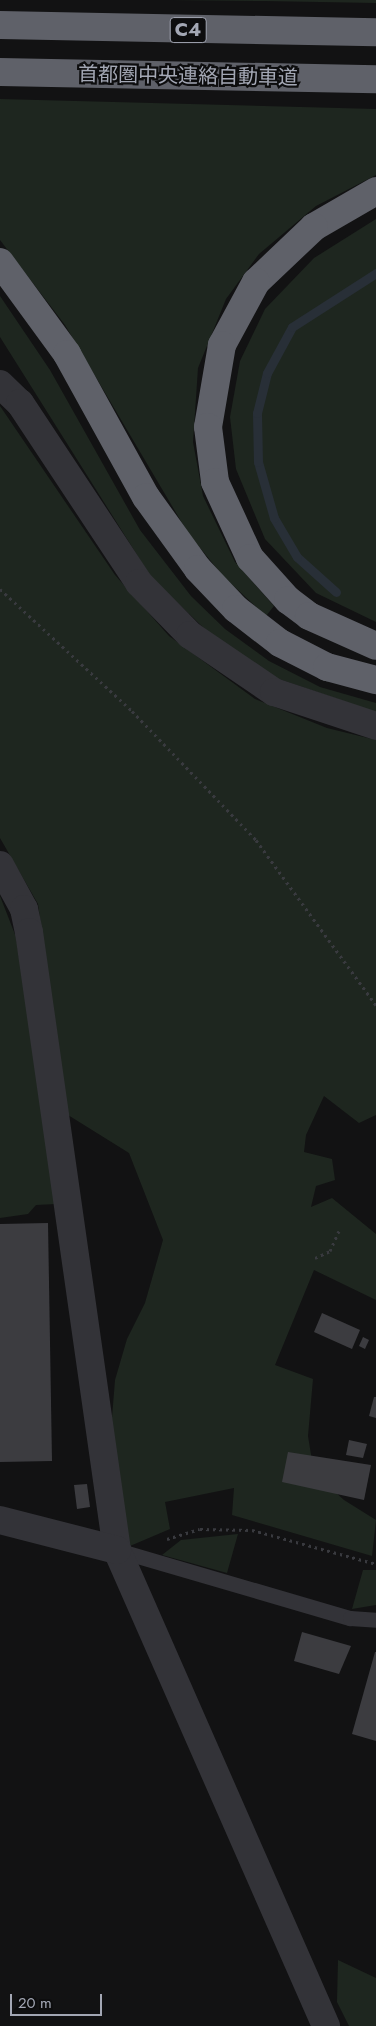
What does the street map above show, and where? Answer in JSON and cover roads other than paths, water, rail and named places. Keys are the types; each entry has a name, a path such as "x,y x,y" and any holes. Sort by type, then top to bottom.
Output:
{"highway":[{"name":"C4","path":"0,25 376,32"},
{"name":"首都圏中央連絡自動車道","path":"0,72 376,79"},
{"path":"376,191 314,227 256,282 222,345 208,427 215,482 250,558 288,600 309,616 376,646"},
{"path":"0,262 67,354 146,497 198,569 236,609 280,643 328,667 376,680"}],"street":[{"path":"0,384 20,403 139,583 190,635 274,692 376,726"},
{"path":"3,878 29,932 117,1550 326,2026"},
{"path":"0,1520 117,1550"}],"lane":[{"path":"117,1550 144,1560 350,1618 376,1620"}],"waterway":[{"path":"336,592 297,557 274,518 258,462 257,413 267,373 292,327 376,273"}]}
